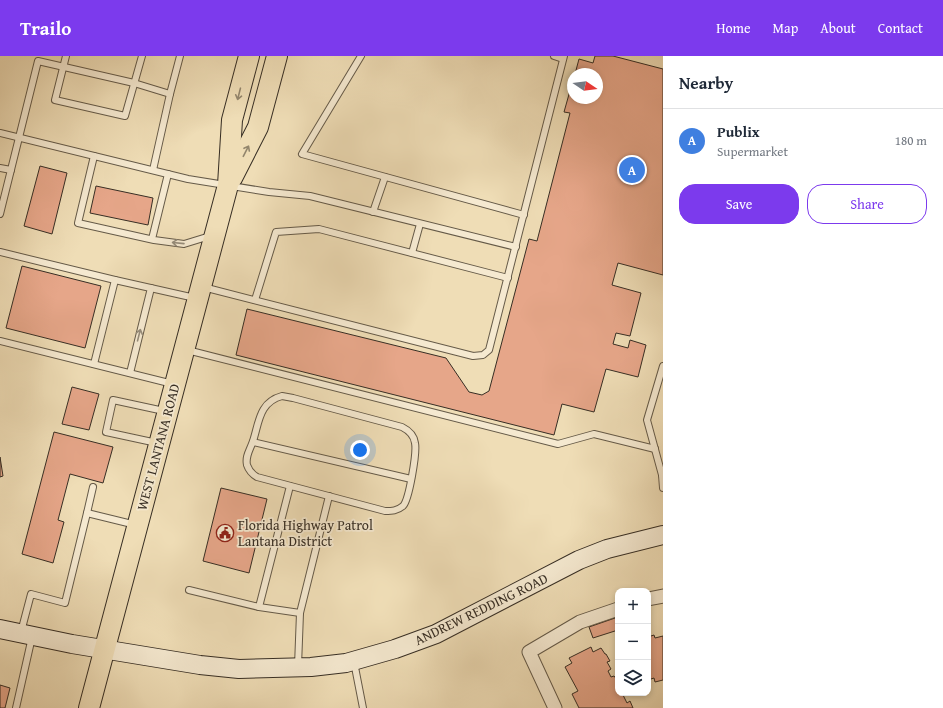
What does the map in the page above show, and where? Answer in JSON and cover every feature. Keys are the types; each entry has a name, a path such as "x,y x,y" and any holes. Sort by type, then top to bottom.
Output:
{"main road":[{"name":"WEST LANTANA ROAD","path":"89,708 216,234 228,185 232,120 249,56"},
{"name":"WEST LANTANA ROAD","path":"228,185 258,127 277,56"}],"street":[{"name":"ANDREW REDDING ROAD","path":"0,629 104,649 215,667 239,669 298,667 354,661 394,650 436,634 579,560 607,549 663,535"},
{"path":"651,598 663,596"},
{"path":"555,708 529,652 580,622 615,610"}],"lane":[{"path":"66,56 55,100 124,116 142,56"},
{"path":"153,170 180,56"},
{"path":"361,56 302,154 524,215"},
{"path":"0,252 151,288 200,292 255,300 473,356 483,356 489,350 564,57 554,56"},
{"path":"0,214 38,58 63,67 170,94"},
{"path":"0,133 188,179 269,192 310,196 516,248"},
{"path":"94,156 78,223 152,239 184,244 216,234"},
{"path":"0,168 10,170"},
{"path":"152,239 168,174"},
{"path":"373,212 385,177"},
{"path":"412,253 420,224"},
{"path":"255,300 276,232 318,229 508,278"},
{"path":"94,364 115,280"},
{"path":"130,373 151,288"},
{"path":"0,341 175,384"},
{"path":"184,349 558,444 594,434 655,449"},
{"path":"663,366 647,420 662,474 663,488"},
{"path":"282,396 402,427 409,430 416,442 406,502 402,507 395,511 385,511 257,477 250,472 247,464 247,454 253,442 258,422 263,411 269,402 274,398 282,396"},
{"path":"159,444 106,432 113,400 168,412"},
{"path":"253,442 411,479"},
{"path":"259,607 290,486"},
{"path":"16,708 27,634 30,594 64,603 93,487"},
{"path":"298,667 300,613 330,496"},
{"path":"87,513 137,525"},
{"path":"189,590 259,607 300,613"},
{"path":"354,661 363,708"}],"building":[{"path":"595,56 613,56 663,69 663,275 618,263 612,285 641,293 630,336 616,333 613,344 628,348 630,340 646,345 638,377 606,369 594,412 562,404 554,435 236,355 247,309 446,358 469,392 482,395 489,391 529,239 537,241 570,113 564,112 567,101 567,104 603,104 603,68 577,68 579,59 593,63"},
{"path":"40,166 67,173 52,234 24,226"},
{"path":"96,186 153,198 148,225 90,213"},
{"path":"22,266 101,286 85,348 6,328"},
{"path":"72,387 99,394 89,430 62,424"},
{"path":"54,432 113,447 103,483 70,474 58,520 64,522 53,563 22,554"},
{"path":"0,457 3,476 0,477"},
{"path":"221,488 267,499 249,573 203,561"},
{"path":"615,618 615,631 593,638 589,627"},
{"path":"654,635 655,638 663,636 663,680 655,682 654,678 651,679 651,636"},
{"path":"591,647 593,652 601,648 610,661 607,662 611,669 608,671 611,677 615,677 615,696 624,696 627,703 630,701 633,708 579,708 572,694 578,691 565,667 572,663 569,658"},
{"path":"0,685 10,688 5,708 0,708"}],"place":[{"name":"Publix","path":"632,170"},
{"name":"Florida Highway Patrol Lantana District","path":"225,533"}]}
